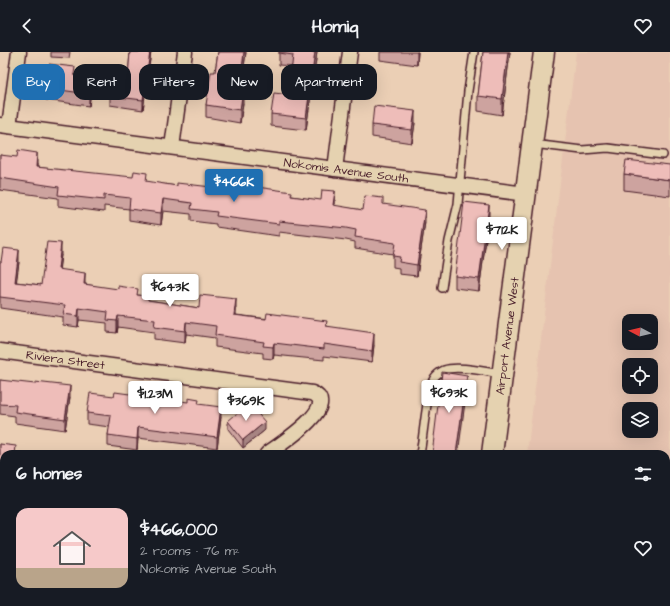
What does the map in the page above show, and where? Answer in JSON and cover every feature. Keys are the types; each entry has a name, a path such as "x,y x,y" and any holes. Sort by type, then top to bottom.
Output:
{"street":[{"path":"5,126 19,52"},
{"path":"172,147 185,52"},
{"path":"335,169 350,52"},
{"name":"Airport Avenue West","path":"492,450 544,52"},
{"name":"Nokomis Avenue South","path":"5,126 526,194"},
{"name":"Riviera Street","path":"0,351 312,393 319,399 317,411 312,419 272,450"}],"lane":[{"path":"442,288 460,185 468,91 474,52"},
{"path":"532,144 582,150 608,148 663,155"},
{"path":"421,450 430,392 433,379 437,375 444,370 457,369 502,374"}],"shaded area":[{"path":"576,52 670,52 670,450 527,450"}],"building":[{"path":"130,52 150,52 148,64 139,64 139,100 131,99 131,64 129,64"},
{"path":"218,52 244,52 243,64 217,64 217,100 242,100 240,110 206,105 207,100 209,100 211,72 215,72"},
{"path":"315,52 313,64 292,64 293,55 279,53"},
{"path":"483,52 508,52 502,99 478,96"},
{"path":"65,66 73,67 73,92 65,91"},
{"path":"274,93 281,94 281,100 308,100 306,118 271,114"},
{"path":"374,106 415,111 412,130 372,125"},
{"path":"18,150 37,153 36,167 133,177 134,171 147,173 146,181 177,186 177,183 220,188 221,185 237,187 238,182 251,184 250,186 292,192 291,196 321,200 322,190 335,191 333,205 363,210 365,196 383,198 383,204 425,210 417,265 399,262 400,257 393,256 395,243 355,237 356,230 279,221 279,224 216,216 217,212 191,209 192,203 163,199 161,213 129,209 130,198 104,195 104,200 58,195 59,187 0,178 0,155 17,157"},
{"path":"626,160 670,165 670,180 624,174"},
{"path":"464,202 489,205 479,279 455,276"},
{"path":"47,242 61,243 58,269 85,273 84,284 118,289 118,286 138,289 137,295 148,296 148,300 199,308 200,295 236,299 234,315 266,319 267,313 327,321 326,326 374,333 372,351 324,344 324,349 274,343 273,347 263,346 264,342 215,335 216,326 186,322 185,331 154,327 155,320 118,316 117,321 107,320 108,312 79,308 78,316 63,314 65,305 0,297 0,262 3,248 19,250 15,282 41,285"},
{"path":"442,372 467,376 457,450 432,450"},
{"path":"0,380 70,386 65,419 15,412 16,405 0,404"},
{"path":"115,392 188,402 188,398 199,400 198,404 221,407 217,437 138,427 137,439 108,435 111,416 87,413 90,393 114,396"},
{"path":"249,403 265,422 243,440 228,421"},
{"path":"0,444 16,446 16,450 0,450"}]}
